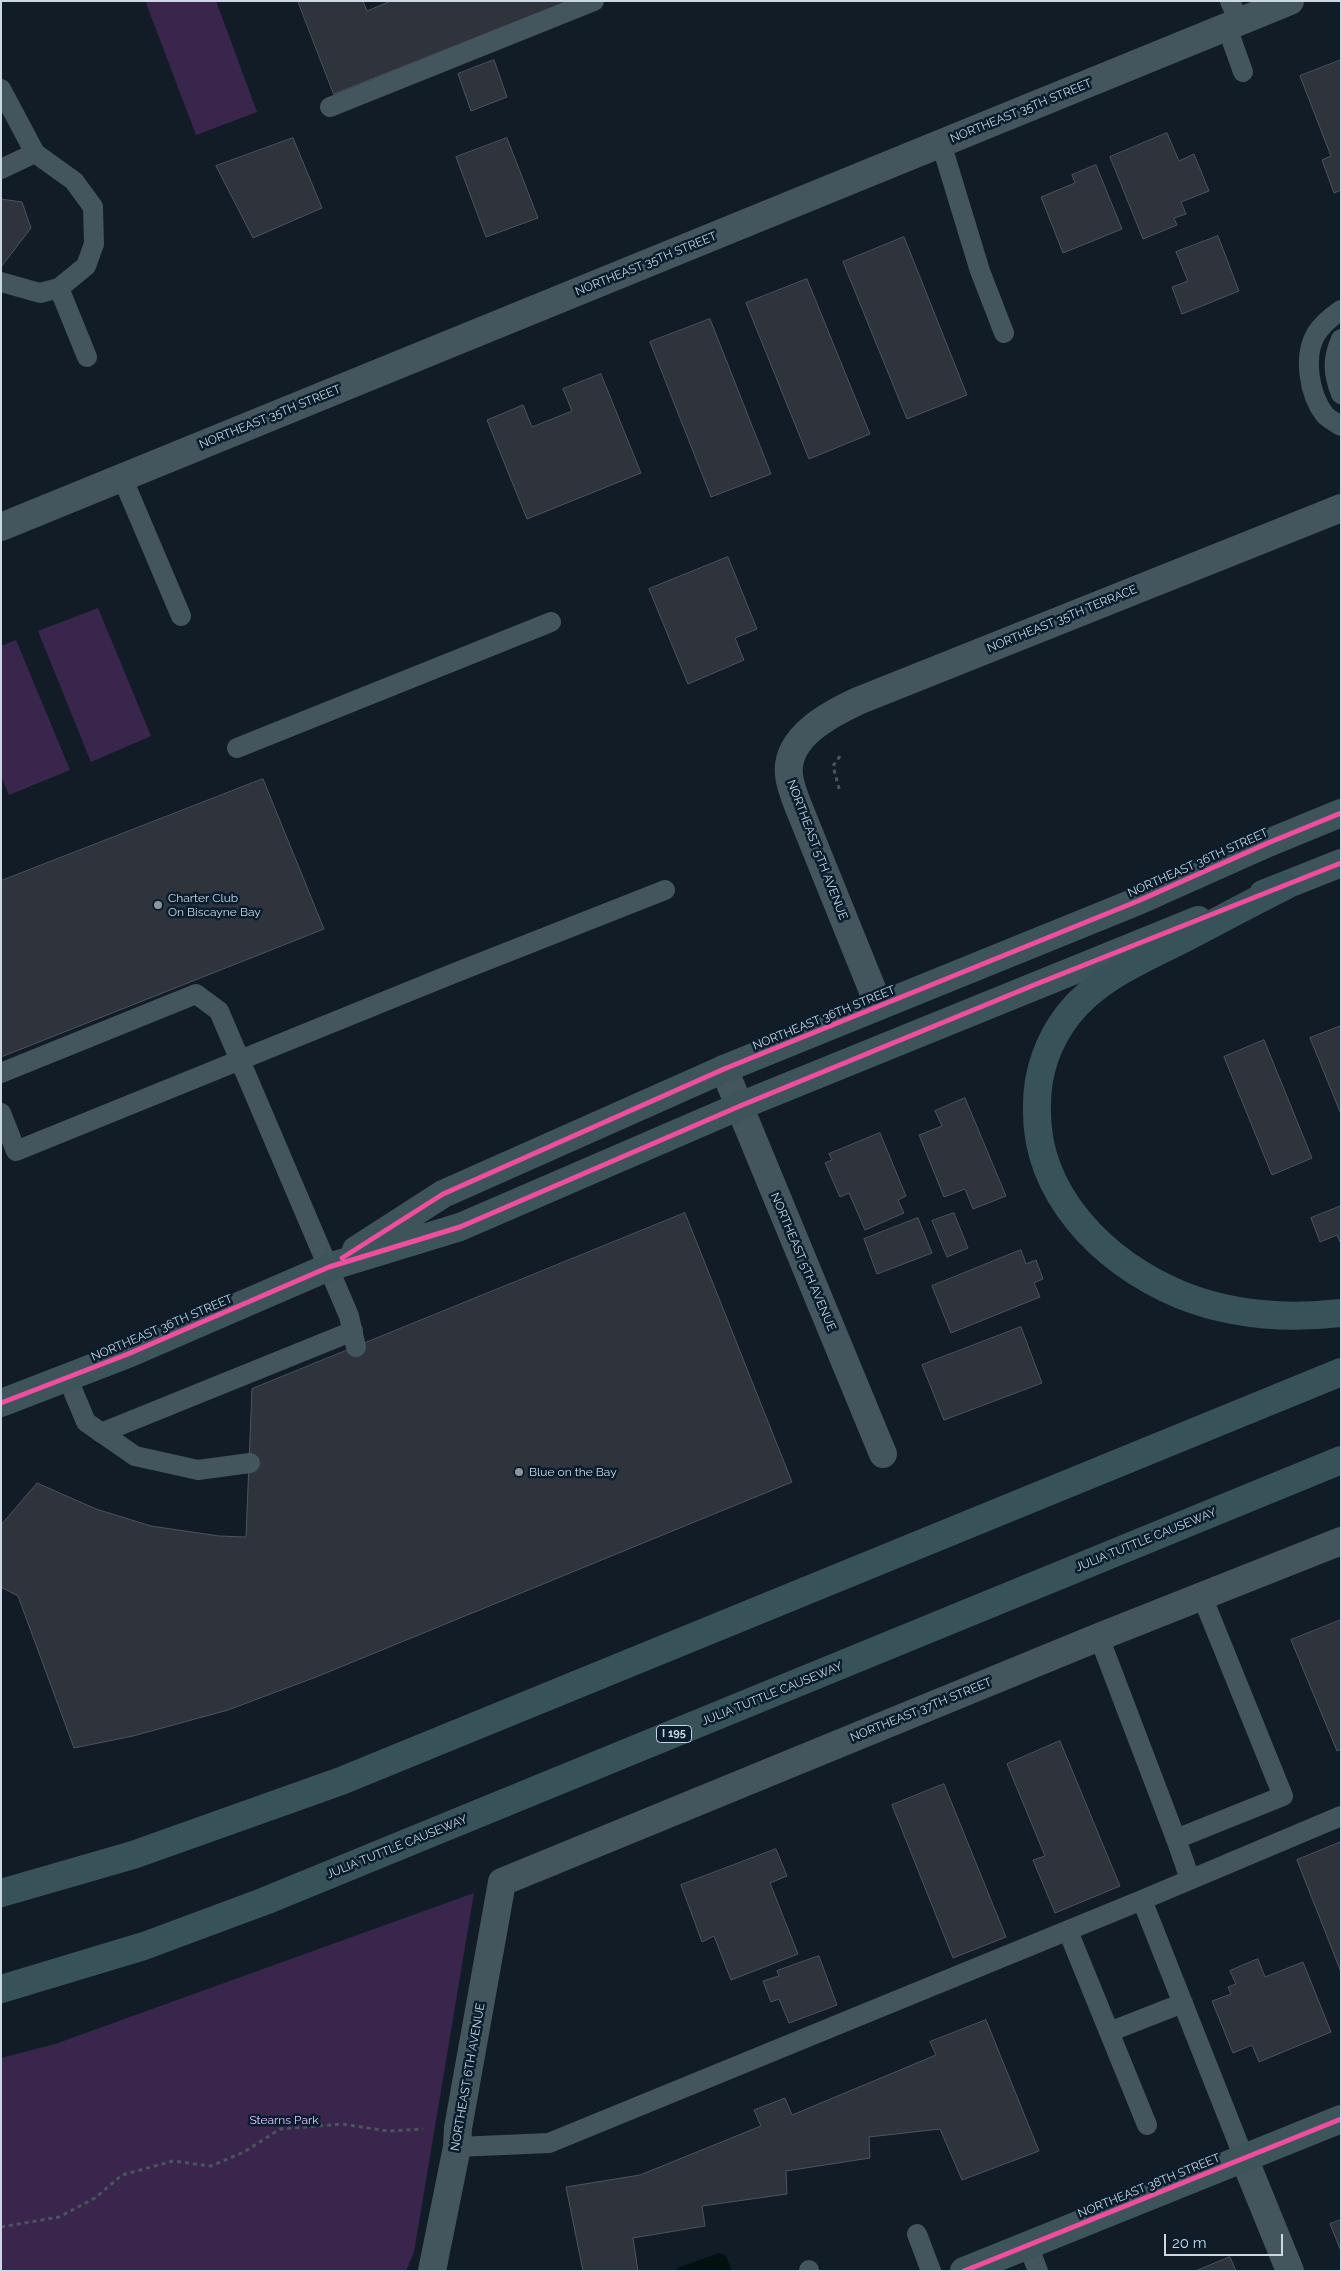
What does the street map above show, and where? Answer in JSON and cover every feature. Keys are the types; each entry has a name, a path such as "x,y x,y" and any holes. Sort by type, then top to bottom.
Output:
{"highway":[{"path":"1285,886 1119,971 1086,996 1058,1029 1048,1048 1037,1090 1037,1136 1049,1175 1073,1215 1086,1230 1107,1248 1156,1282 1181,1295 1236,1310 1295,1316 1341,1313"},
{"path":"1,1893 132,1855 341,1781 1341,1372"},
{"name":"JULIA TUTTLE CAUSEWAY","path":"1,1988 144,1946 265,1901 1341,1460"}],"main road":[{"name":"NORTHEAST 36TH STREET","path":"329,1267 443,1194 724,1070 1138,901 1268,843 1341,813"},
{"name":"NORTHEAST 36TH STREET","path":"1,1404 68,1379 329,1267 460,1227 740,1106 1096,960 1341,863"},
{"name":"NORTHEAST 38TH STREET","path":"960,2270 1028,2245 1341,2119"}],"street":[{"name":"NORTHEAST 35TH STREET","path":"1,527 941,144 1232,17 1290,1"},
{"name":"NORTHEAST 35TH TERRACE","path":"795,749 821,721 858,701 1341,508"},
{"name":"NORTHEAST 5TH AVENUE","path":"795,749 790,760 789,775 794,792 879,1006"},
{"name":"NORTHEAST 5TH AVENUE","path":"724,1070 883,1454"},
{"name":"NORTHEAST 37TH STREET","path":"502,1882 1099,1637 1341,1541"},
{"name":"NORTHEAST 6TH AVENUE","path":"432,2271 458,2137 502,1882"},
{"path":"1244,2158 1290,2271"}],"lane":[{"path":"330,108 594,1"},
{"path":"1232,17 1243,72"},
{"path":"1,89 35,153 74,181 93,207 94,244 86,266 59,288 40,293 1,282"},
{"path":"941,144 977,262 1004,333"},
{"path":"1,169 35,153"},
{"path":"59,288 87,356"},
{"path":"1341,310 1329,318 1315,335 1310,354 1310,382 1316,398 1326,416 1341,426"},
{"path":"1341,340 1336,351 1334,370 1341,394"},
{"path":"122,477 181,616"},
{"path":"237,748 551,622"},
{"path":"1,1114 16,1151 240,1059 664,890"},
{"path":"1,1073 196,994 219,1011 329,1267 355,1339 101,1433"},
{"path":"68,1379 86,1422 135,1456 198,1470 250,1463"},
{"path":"1176,1839 1283,1796 1202,1596"},
{"path":"1099,1637 1190,1878"},
{"path":"458,2137 549,2143 1068,1931 1341,1816"},
{"path":"1142,1900 1244,2158"},
{"path":"1068,1931 1147,2125"},
{"path":"1110,2032 1183,2003"},
{"path":"917,2234 931,2271"},
{"path":"1028,2245 1038,2271"}],"path":[{"path":"840,756 833,766 840,792"},
{"path":"1,2227 59,2217 94,2198 122,2175 173,2161 211,2166 244,2152 280,2129 342,2124 388,2131 458,2137"}],"green space":[{"path":"151,1 216,1 257,112 196,135 146,3"},
{"path":"98,608 151,736 91,762 38,631"},
{"path":"16,640 70,770 9,795 1,776 1,646"},
{"name":"Stearns Park","path":"474,1893 414,2252 406,2271 1,2271 1,2058 55,2044"}],"shaded area":[{"path":"719,2253 726,2256 732,2271 677,2271 677,2268"}],"building":[{"path":"298,1 363,1 367,11 391,1 568,1 334,94"},
{"path":"494,60 507,97 471,111 458,74"},
{"path":"1341,60 1341,190 1334,193 1322,160 1331,156 1300,76"},
{"path":"1167,133 1179,161 1194,154 1209,191 1181,202 1186,214 1174,218 1177,225 1143,239 1110,157"},
{"path":"293,138 322,208 253,238 216,166"},
{"path":"507,138 538,218 486,237 456,157"},
{"path":"1096,165 1122,229 1063,253 1041,197 1075,183 1072,175"},
{"path":"1,199 22,202 31,228 1,267"},
{"path":"1218,236 1239,291 1182,314 1172,287 1188,281 1176,252"},
{"path":"904,237 967,395 907,419 843,262"},
{"path":"807,279 870,434 809,459 746,303"},
{"path":"710,319 771,474 711,497 650,342"},
{"path":"601,374 641,473 527,519 487,420 523,405 532,427 572,411 563,389"},
{"path":"728,557 757,629 735,638 744,660 688,684 649,589"},
{"name":"Charter Club On Biscayne Bay","path":"263,779 324,929 1,1057 1,881"},
{"path":"1341,1026 1341,1114 1310,1038"},
{"path":"1264,1040 1312,1158 1272,1175 1224,1057"},
{"path":"965,1098 1006,1196 973,1209 965,1189 944,1197 919,1135 942,1126 935,1111"},
{"path":"880,1133 906,1196 898,1200 904,1213 865,1230 849,1193 840,1197 825,1163 832,1160 829,1154"},
{"path":"1341,1206 1341,1244 1337,1235 1320,1242 1311,1218"},
{"name":"Blue on the Bay","path":"685,1213 792,1482 316,1677 228,1710 133,1736 74,1748 18,1596 1,1587 1,1525 37,1483 96,1509 151,1526 219,1536 246,1537 252,1389"},
{"path":"954,1213 968,1248 947,1257 932,1221"},
{"path":"918,1218 932,1253 877,1274 864,1239"},
{"path":"1021,1250 1026,1264 1036,1260 1043,1279 1034,1283 1040,1297 951,1333 932,1286"},
{"path":"1021,1327 1042,1383 944,1420 922,1365"},
{"path":"1341,1620 1341,1749 1337,1751 1291,1640"},
{"path":"1060,1741 1120,1886 1055,1913 1033,1860 1045,1856 1007,1764"},
{"path":"944,1784 1006,1937 953,1958 892,1805"},
{"path":"1341,1842 1341,1972 1297,1860"},
{"path":"776,1849 787,1876 770,1883 798,1954 731,1980 714,1936 702,1942 681,1885"},
{"path":"819,1956 837,2005 789,2023 779,1999 771,2002 763,1981 779,1976 777,1971"},
{"path":"1258,1959 1265,1977 1303,1962 1331,2032 1259,2062 1252,2045 1233,2053 1212,2001 1231,1994 1228,1987 1236,1984 1230,1971"},
{"path":"986,2020 1039,2151 962,2180 940,2129 869,2137 870,2158 786,2171 787,2194 702,2206 705,2226 633,2238 638,2271 583,2271 566,2187 640,2175 761,2126 754,2110 785,2098 792,2115 936,2055 930,2042"},
{"path":"1341,2220 1341,2251 1330,2224"},
{"path":"1230,2257 1236,2271 1196,2271"}],"cycle path":[{"path":"342,1258 443,1194 724,1069 1138,901 1268,843 1341,813"},
{"path":"1,1403 128,1354 329,1267 460,1227 740,1106 1034,985 1341,863"},
{"path":"964,2271 1341,2119"}],"place":[{"name":"Charter Club On Biscayne Bay","path":"158,905"},
{"name":"Blue on the Bay","path":"519,1472"}]}
